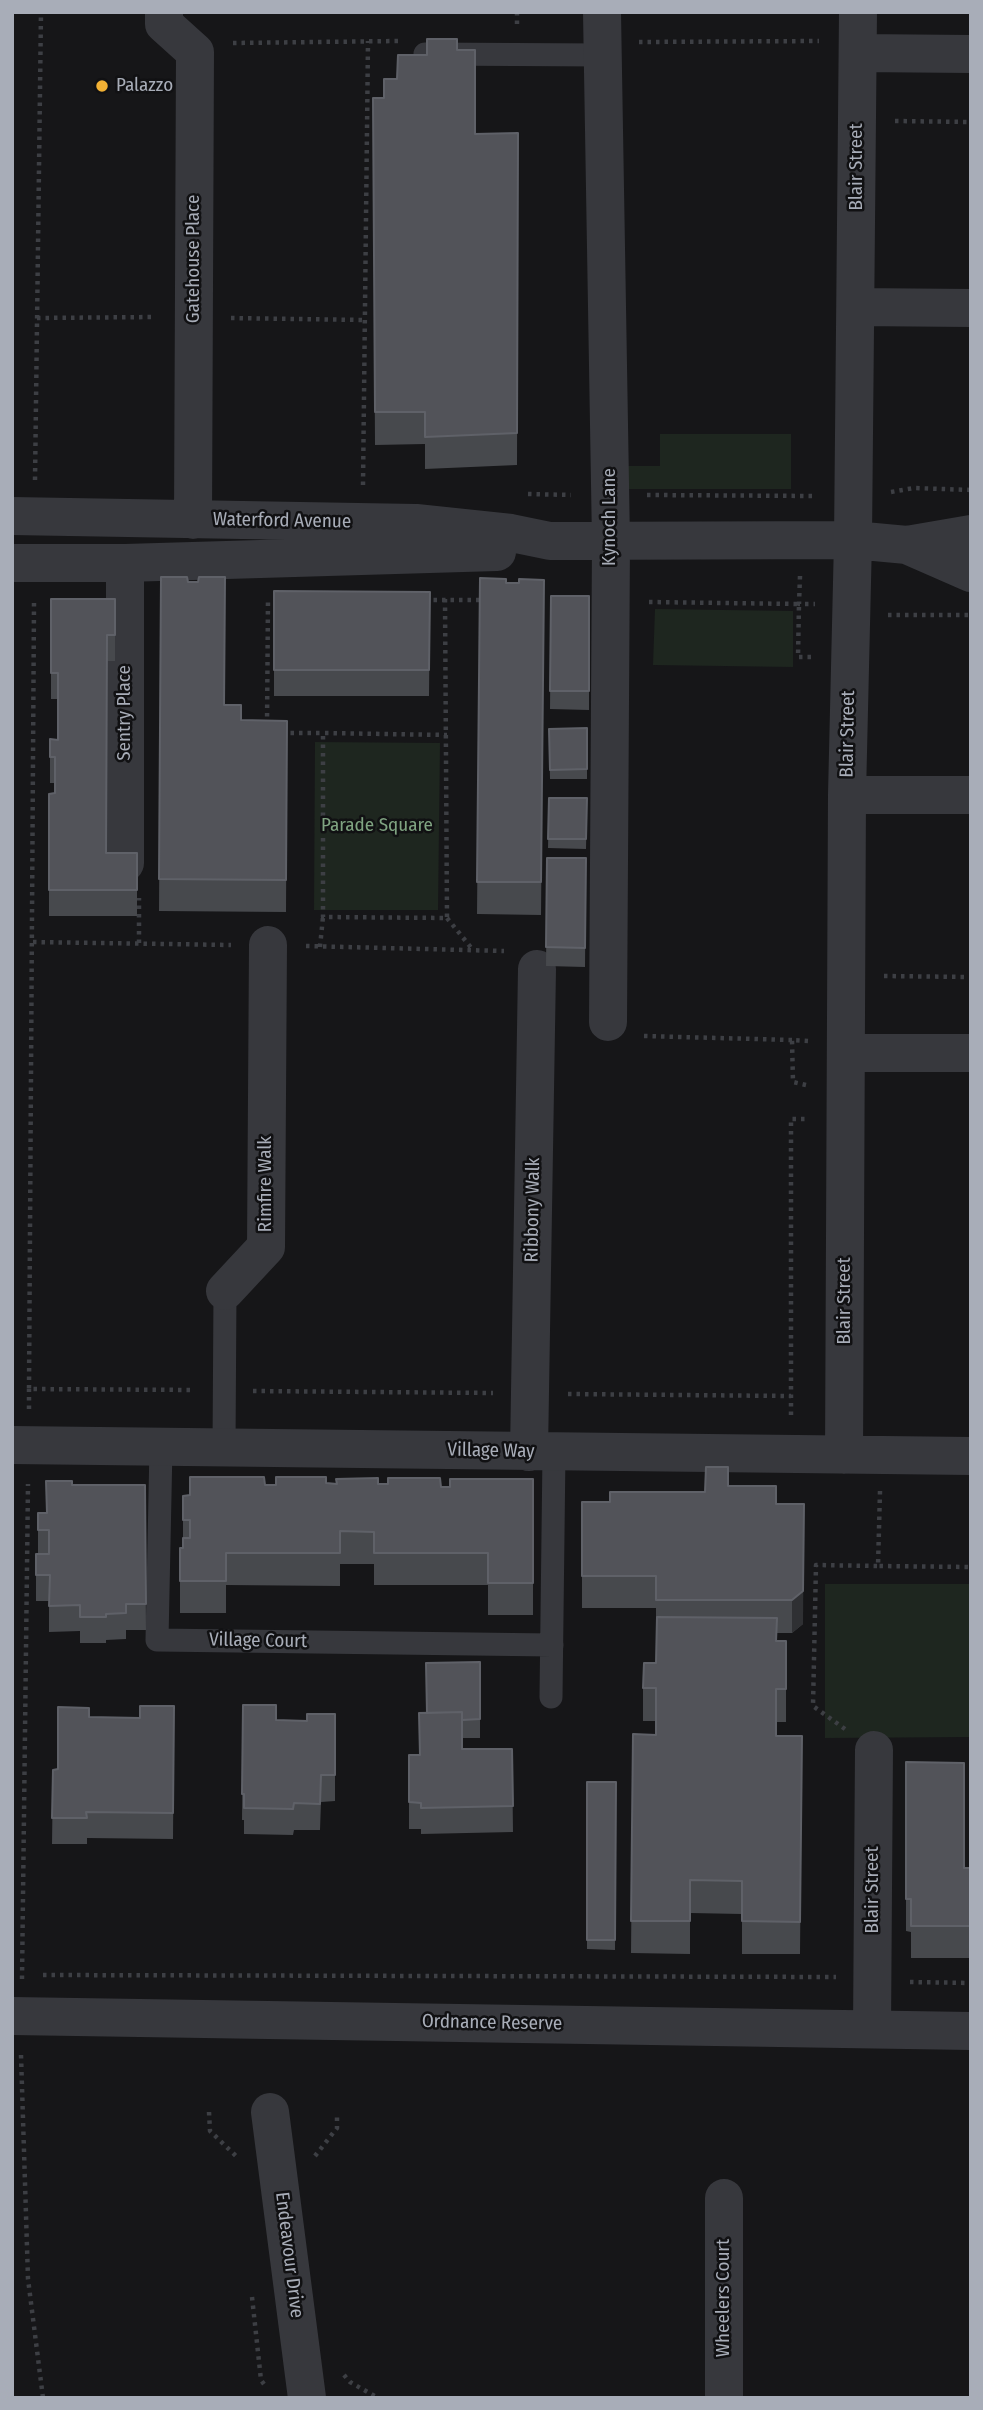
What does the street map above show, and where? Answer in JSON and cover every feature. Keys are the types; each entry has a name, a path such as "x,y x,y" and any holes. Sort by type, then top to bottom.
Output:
{"street":[{"name":"Gatehouse Place","path":"164,12 164,23 195,52 193,520"},
{"name":"Kynoch Lane","path":"602,12 611,542 608,1023"},
{"name":"Blair Street","path":"844,1455 829,1047 847,795 853,540 858,12"},
{"path":"858,52 971,54"},
{"path":"856,307 971,308"},
{"name":"Waterford Avenue","path":"12,516 416,523 511,533 550,541 853,540 907,545 971,534"},
{"name":"Waterford Avenue","path":"12,563 125,563 495,552 550,541"},
{"name":"Waterford Avenue","path":"907,545 971,573"},
{"name":"Sentry Place","path":"125,563 125,863"},
{"path":"847,795 971,796"},
{"name":"Rimfire Walk","path":"225,1291 266,1247 268,946"},
{"name":"Ribbony Walk","path":"537,969 530,1394 542,1452"},
{"path":"829,1047 971,1053"},
{"name":"Village Way","path":"20,1446 971,1456"},
{"name":"Blair Street","path":"872,2029 874,1750"},
{"name":"Ordnance Reserve","path":"17,2016 971,2031"},
{"name":"Endeavour Drive","path":"270,2112 307,2398"},
{"name":"Wheelers Court","path":"724,2198 724,2398"}],"lane":[{"path":"425,54 603,55"},
{"name":"Rimfire Walk","path":"225,1291 225,1448"},
{"name":"Village Court","path":"161,1447 157,1640 552,1645"},
{"path":"542,1452 552,1645 551,1697"}],"path":[{"path":"35,483 41,12"},
{"path":"363,492 368,41"},
{"path":"446,553 447,918 473,950"},
{"path":"255,598 277,598"},
{"path":"267,733 268,598"},
{"path":"419,600 486,600"},
{"path":"23,601 36,603 29,1389 20,1446 17,2016 28,2278 43,2398"},
{"path":"610,601 799,604 798,657 816,657"},
{"path":"887,615 971,615"},
{"path":"279,733 447,734"},
{"path":"320,947 323,917 323,733"},
{"path":"323,917 447,918"},
{"path":"33,942 529,951 537,969"},
{"path":"884,976 971,977"},
{"path":"608,1023 626,1035 792,1041 829,1047"},
{"path":"792,1041 793,1082 806,1083 805,1095"},
{"path":"791,1454 792,1119 805,1119 805,1107"},
{"path":"29,1389 791,1396"},
{"path":"874,1750 813,1706 816,1565 878,1566"},
{"path":"36,1975 814,1976 873,1980"},
{"path":"209,2112 210,2131 236,2155 237,2169"},
{"path":"251,2290 261,2380 268,2389"}],"green space":[{"path":"660,434 791,434 791,489 621,489 621,466 660,466"},
{"path":"655,609 793,611 793,667 653,665"},
{"name":"Parade Square","path":"315,742 440,743 438,910 314,910"},
{"path":"825,1584 971,1584 971,1737 825,1738"}],"building":[{"path":"427,39 457,39 457,50 475,50 475,134 518,133 517,433 425,437 425,412 375,412 373,98 384,98 384,79 397,79 398,55 427,55"},
{"path":"161,577 187,577 188,582 198,582 199,577 225,577 224,705 241,705 241,720 287,721 286,880 159,879"},
{"path":"480,578 506,579 506,583 519,583 519,579 544,580 541,882 477,882"},
{"path":"274,591 430,592 429,670 274,670"},
{"path":"551,596 589,596 589,691 550,691"},
{"path":"51,599 115,599 115,635 107,635 106,853 137,853 137,890 49,890 49,794 55,793 55,757 50,757 50,739 58,740 58,673 51,673"},
{"path":"587,728 587,769 550,770 549,729"},
{"path":"549,798 587,798 586,839 548,839"},
{"path":"547,858 586,858 585,948 546,947"},
{"path":"706,1467 728,1467 728,1486 776,1486 776,1504 804,1504 803,1591 792,1600 656,1600 656,1576 582,1576 582,1502 610,1502 610,1492 705,1492"},
{"path":"190,1477 264,1477 265,1485 276,1485 276,1477 326,1477 326,1483 337,1484 336,1479 378,1478 378,1484 388,1484 388,1478 440,1478 441,1487 450,1487 450,1479 533,1479 533,1583 488,1583 488,1553 374,1553 374,1532 340,1531 340,1553 226,1553 226,1581 180,1581 180,1548 183,1548 183,1538 190,1538 190,1520 183,1520 183,1496 190,1495"},
{"path":"46,1481 72,1481 72,1485 145,1485 146,1604 126,1604 126,1613 106,1614 106,1617 80,1617 80,1605 49,1606 50,1575 36,1575 36,1554 49,1554 49,1530 38,1530 38,1513 47,1513"},
{"path":"657,1617 777,1618 776,1641 786,1641 786,1689 776,1689 776,1736 802,1736 800,1922 742,1921 742,1881 690,1880 690,1921 631,1921 633,1734 656,1735 656,1688 643,1688 644,1663 656,1663"},
{"path":"480,1662 480,1719 462,1720 462,1712 427,1713 426,1663"},
{"path":"243,1705 276,1705 276,1720 307,1721 307,1714 335,1714 335,1775 321,1775 320,1804 294,1803 293,1809 244,1808"},
{"path":"140,1706 174,1706 173,1813 86,1812 87,1818 52,1818 53,1770 58,1769 58,1707 89,1708 89,1717 140,1718"},
{"path":"462,1712 462,1749 512,1749 513,1806 421,1808 421,1803 409,1802 409,1755 420,1755 419,1713"},
{"path":"906,1762 964,1763 964,1868 971,1868 971,1926 911,1926 911,1899 906,1899"},
{"path":"587,1782 616,1782 615,1940 587,1940"}],"place":[{"name":"Palazzo","path":"102,86"}]}
